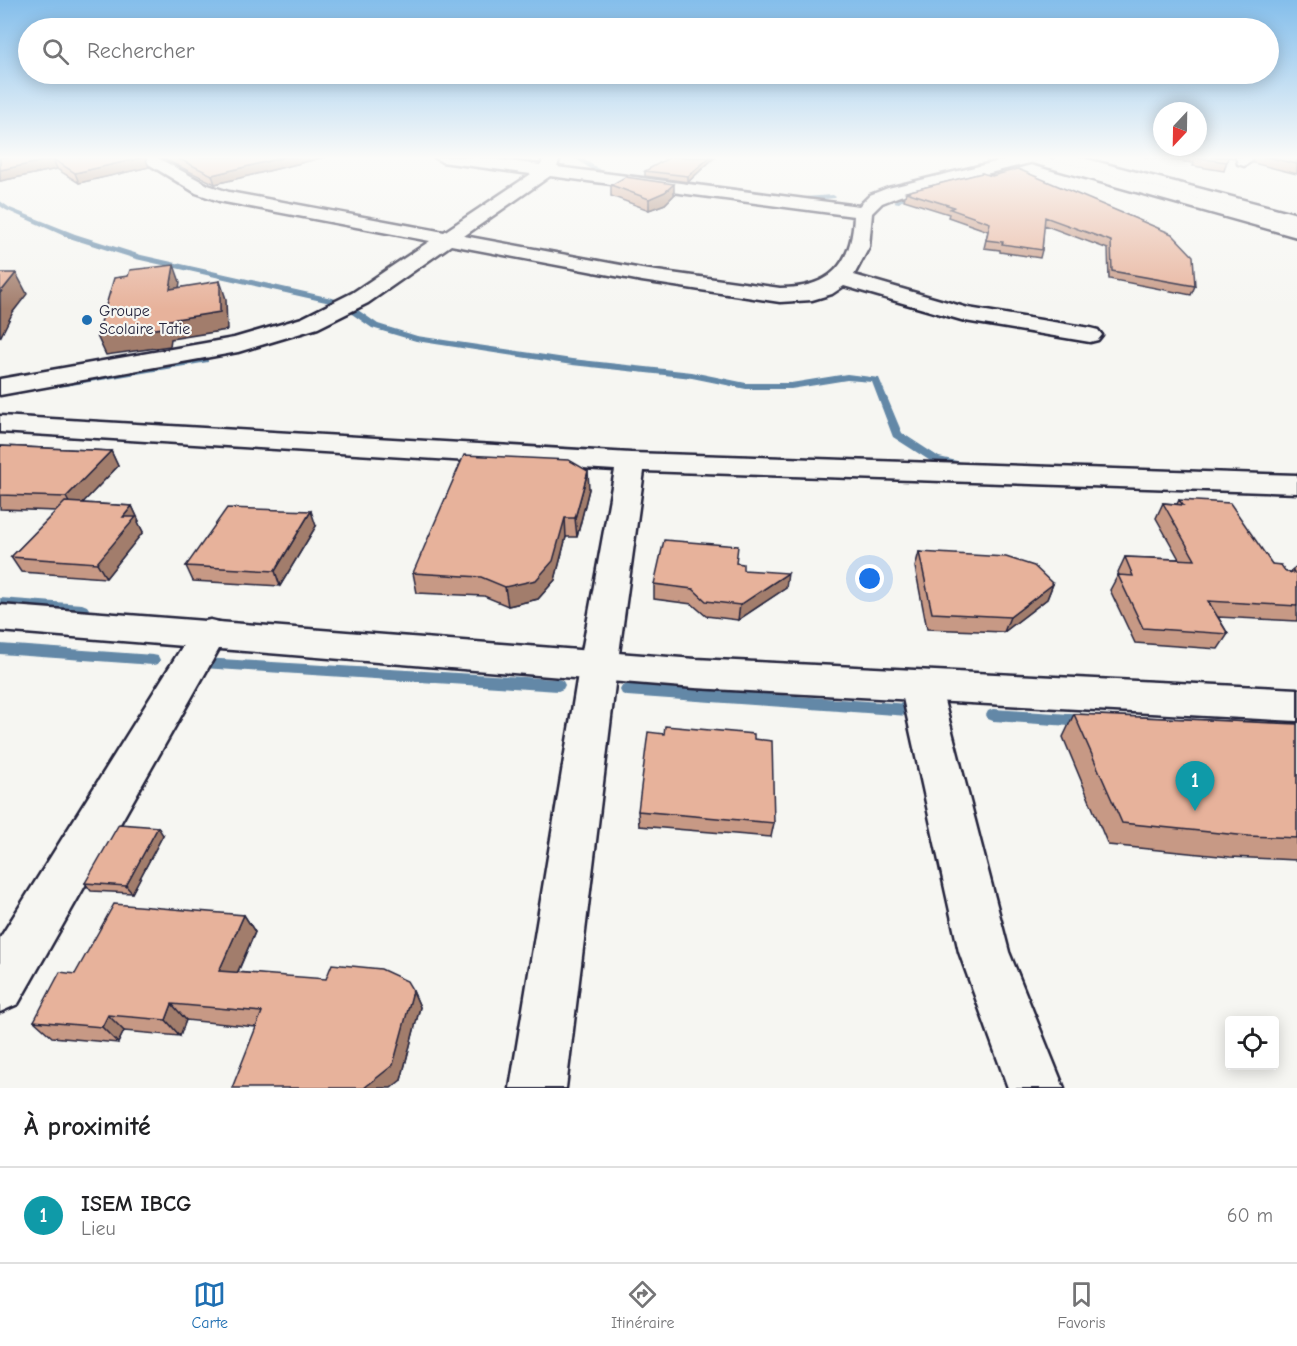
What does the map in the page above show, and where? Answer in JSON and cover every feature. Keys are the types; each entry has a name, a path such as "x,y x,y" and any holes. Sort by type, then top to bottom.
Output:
{"main road":[{"path":"272,208 446,237 642,275 780,295 804,295 824,289 841,278 858,256 863,237 863,212 867,208"},
{"path":"0,387 238,345 310,323 360,298 487,208"},
{"path":"836,208 863,212"},
{"path":"1213,208 1297,231"},
{"path":"1251,208 1297,220"},
{"path":"841,278 964,314 1090,335"},
{"path":"0,424 631,462 1297,484"},
{"path":"538,1088 598,668 631,462"},
{"path":"0,618 210,633 598,668 921,688 1227,699 1297,705"},
{"path":"0,986 210,633"},
{"path":"921,688 984,952 1036,1088"}],"building":[{"path":"1110,208 1172,234 1193,256 1195,286 1112,271 1111,241 1045,217 1042,250 986,240 990,223 950,209"},
{"path":"174,265 170,289 220,281 220,312 164,321 163,328 97,336 114,278 128,276 130,270"},
{"path":"0,273 16,273 0,293"},
{"path":"0,446 111,451 66,497 0,495"},
{"path":"464,455 569,460 588,471 575,518 565,518 553,561 536,580 505,587 481,577 413,573"},
{"path":"1179,500 1230,503 1272,564 1281,565 1286,572 1294,573 1292,570 1297,566 1297,606 1208,601 1228,634 1143,628 1118,575 1133,576 1125,557 1195,560 1163,503 1183,505"},
{"path":"65,502 132,506 123,517 136,517 97,563 11,557"},
{"path":"227,508 311,511 275,571 186,566"},
{"path":"664,540 738,546 736,563 743,564 743,570 788,573 740,605 706,601 693,589 654,584"},
{"path":"919,552 1006,557 1034,566 1053,584 1010,617 932,613"},
{"path":"1074,714 1297,724 1297,838 1248,836 1122,823"},
{"path":"665,726 754,734 754,739 772,741 774,823 638,811 648,732 664,734"},
{"path":"119,824 158,827 126,886 85,883"},
{"path":"114,904 244,915 219,971 326,979 332,964 381,969 407,981 413,991 393,1065 364,1088 232,1088 262,1012 172,1004 166,1020 108,1015 102,1027 34,1021 60,972 75,974"}],"waterway":[{"path":"6,208 72,236 139,257 342,303 375,326 416,338 572,362 692,375 746,386 791,386 847,377 876,380 897,435 936,460 971,467"},
{"path":"60,384 205,360"},
{"path":"0,603 82,609"},
{"path":"0,649 153,660"},
{"path":"203,663 558,685"},
{"path":"627,690 922,711"},
{"path":"993,715 1085,721"}],"place":[{"name":"Groupe Scolaire Tatie","path":"87,320"},
{"name":"ISEM IBCG","path":"1195,811"}]}
